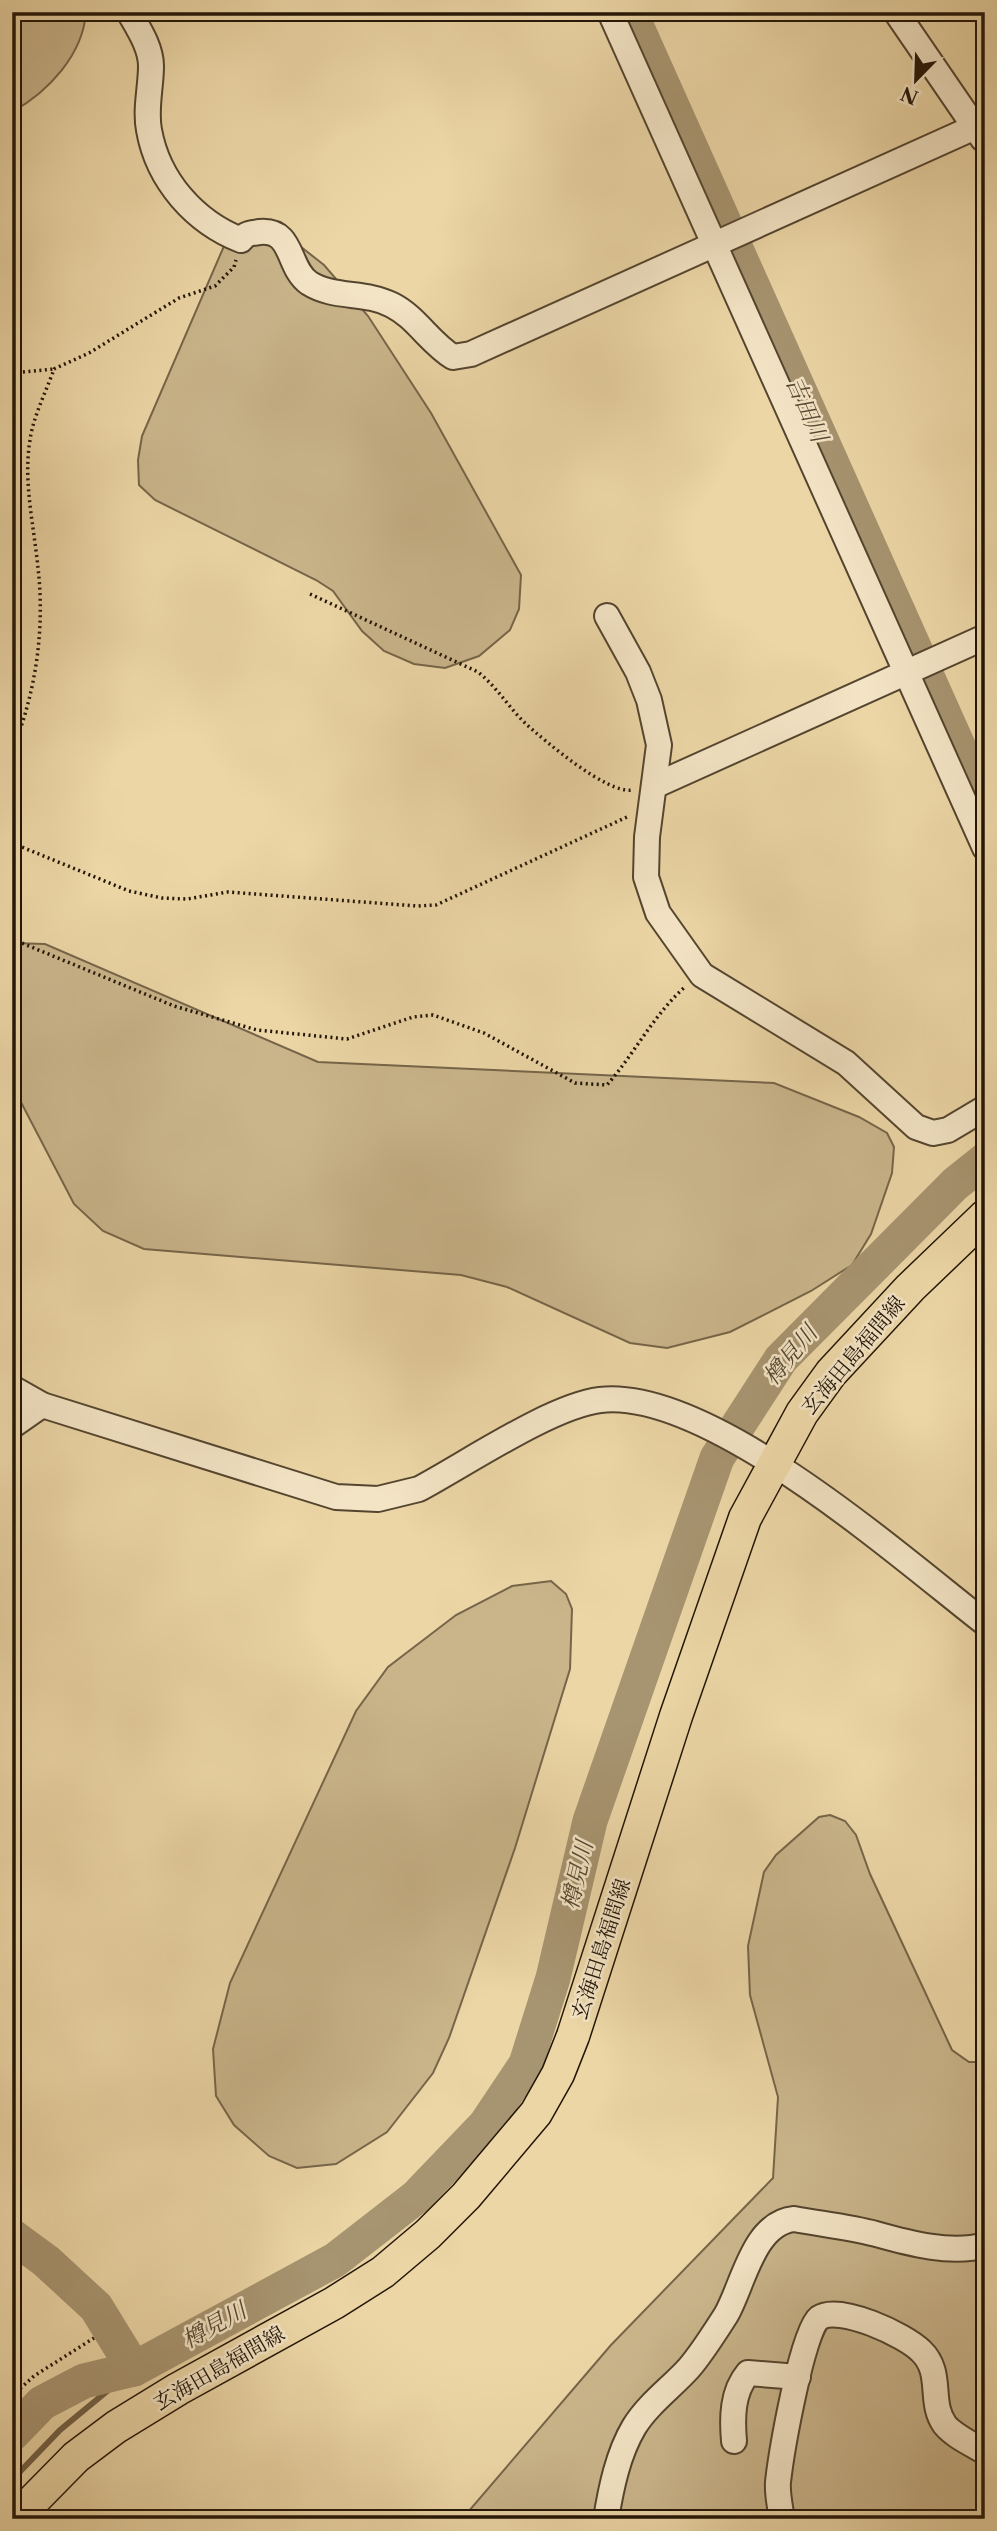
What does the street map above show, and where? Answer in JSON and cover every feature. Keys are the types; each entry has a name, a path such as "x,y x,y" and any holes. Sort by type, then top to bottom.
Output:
{"main road":[{"name":"玄海田島福間線","path":"15,2519 76,2457 116,2427 383,2272 466,2196 536,2113 558,2074 573,2036 714,1603 769,1460 831,1373 910,1289 985,1216"}],"street":[{"path":"129,12 149,52 149,132 167,176 180,198 193,212 217,231 242,240 251,233 278,235 286,242 297,270 307,282 337,295 372,298 391,304 453,357 471,354 712,244 982,129 896,12"},
{"path":"610,12 985,848"},
{"path":"607,616 638,671 649,700 659,745 646,837 646,877 658,913 702,975 846,1063 916,1127 933,1133 948,1130 985,1108"},
{"path":"654,786 985,637"},
{"path":"12,1388 43,1405 299,1487 336,1497 357,1499 399,1496 419,1489 560,1412 598,1400 625,1399 653,1403 710,1428 769,1460 832,1504 985,1623"},
{"path":"12,1426 43,1405"},
{"path":"606,2519 616,2469 633,2429 646,2410 690,2367 725,2317 763,2239 784,2220 794,2219 894,2240 967,2248 985,2245"},
{"path":"782,2519 778,2483 802,2350 817,2319 834,2314 863,2321 901,2337 923,2352 934,2370 937,2409 944,2423 985,2452"},
{"path":"734,2441 733,2410 737,2392 748,2372 798,2377"}],"path":[{"path":"12,373 54,369 89,353 179,298 215,286 234,267 242,240"},
{"path":"12,751 24,722 40,642 38,570 29,501 30,439 54,369"},
{"path":"310,594 478,671 499,689 524,722 558,751 601,780 626,791 654,786"},
{"path":"12,843 128,891 162,898 187,899 228,892 417,906 436,905 623,820 654,786"},
{"path":"12,939 174,1006 233,1024 299,1036 346,1038 413,1017 433,1014 484,1033 576,1083 607,1085 634,1053 659,1012 702,975"},
{"path":"12,2396 34,2376 94,2338"}],"shaded area":[{"path":"12,12 86,12 78,43 61,71 38,94 12,112"},
{"path":"234,232 296,243 324,265 368,316 431,413 521,575 519,609 510,630 479,656 445,668 414,664 384,651 362,631 333,591 155,500 139,485 138,460 142,436 224,246"},
{"path":"12,943 45,944 318,1062 774,1083 859,1117 887,1133 894,1147 892,1173 871,1234 852,1265 811,1291 730,1332 667,1348 630,1343 507,1287 461,1275 144,1249 103,1231 74,1204 12,1085"},
{"path":"551,1581 566,1594 572,1609 570,1669 515,1848 449,2038 433,2073 387,2132 336,2164 297,2168 269,2156 234,2125 216,2096 213,2049 230,1983 356,1711 388,1667 456,1615 512,1586"},
{"path":"830,1815 845,1821 856,1835 870,1874 952,2050 969,2062 985,2062 985,2519 462,2519 611,2345 773,2178 778,2097 750,1995 748,1946 764,1872 776,1855 819,1817"}],"waterway":[{"name":"吉田川","path":"630,12 985,806"},
{"name":"樽見川","path":"12,2434 42,2403 84,2381 134,2369 335,2260 416,2197 486,2124 526,2064 553,1978 590,1821 717,1458 781,1359 955,1184 985,1160"},
{"path":"12,2236 46,2261 96,2307 134,2369"},
{"path":"12,2480 60,2430 134,2369"}]}
